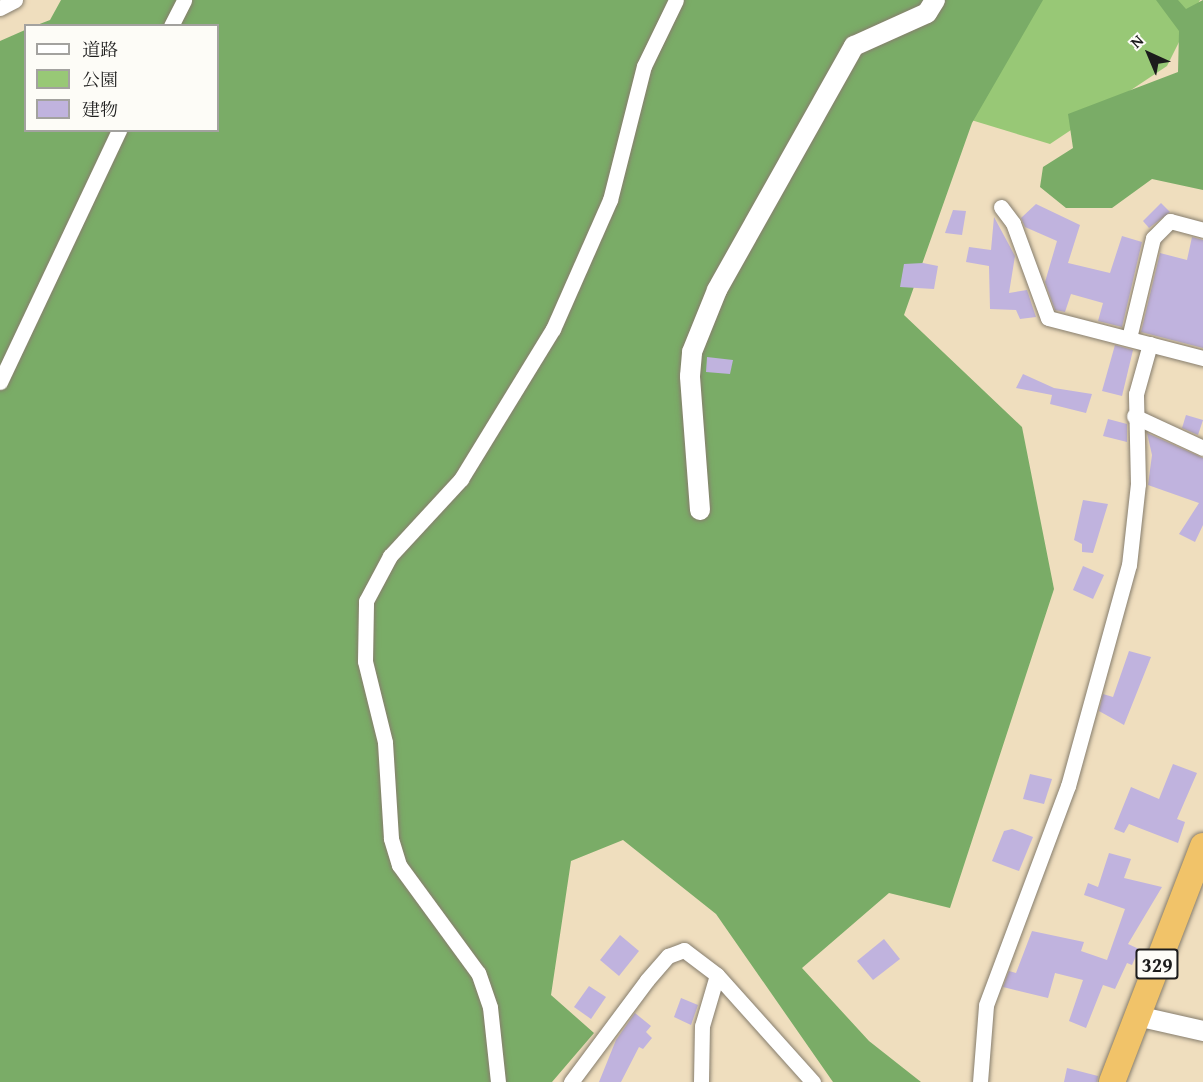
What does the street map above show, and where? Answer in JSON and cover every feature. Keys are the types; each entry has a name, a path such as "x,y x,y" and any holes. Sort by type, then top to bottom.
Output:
{"highway":[{"name":"329","path":"1112,1082 1203,846"}],"street":[{"path":"0,8 15,0"},
{"path":"172,24 184,0"},
{"path":"498,1082 490,1007 478,973 399,865 391,838 385,741 365,661 366,601 390,556 460,479 553,329 610,200 644,66 676,0"},
{"path":"700,510 690,376 692,352 717,290 854,46 927,13 935,0"},
{"path":"0,382 118,132"},
{"path":"1001,207 1013,223 1048,318 1203,358"},
{"path":"1129,338 1153,238 1170,221 1203,230"},
{"path":"980,1082 986,1005 1068,786 1129,565 1138,484 1134,416 1150,344"},
{"path":"1134,416 1203,448"},
{"path":"579,1079 668,956 684,950 717,975 812,1082"},
{"path":"701,1082 702,1026 717,975"},
{"path":"1137,1016 1203,1031"}],"green space":[{"path":"61,0 1043,0 972,123 904,315 1022,427 1054,589 950,908 889,893 802,968 869,1041 921,1082 833,1082 716,914 623,840 571,861 551,995 594,1033 552,1082 0,1082 0,41 24,30 24,132 219,132 219,24 40,24 50,20"},
{"path":"748,0 1200,0 1167,66 1050,144 889,95"},
{"path":"1156,0 1178,0 1186,9 1203,0 1203,190 1152,179 1112,208 1066,208 1040,187 1043,167 1073,148 1068,114 1178,72 1179,31"}],"building":[{"path":"1161,203 1170,212 1149,228 1143,221"},
{"path":"1036,204 1080,225 1068,263 1110,273 1122,236 1142,242 1122,327 1098,321 1103,303 1071,294 1065,312 1055,310 1045,282 1057,241 1025,227 1021,218"},
{"path":"953,210 966,211 962,235 945,233"},
{"path":"994,217 1015,256 1009,293 1027,290 1036,317 1020,319 1016,310 990,309 989,266 966,262 969,247 991,250"},
{"path":"1192,237 1203,240 1203,348 1141,332 1160,253 1187,260"},
{"path":"923,263 938,266 934,289 900,287 904,264"},
{"path":"1115,345 1133,350 1122,396 1102,391"},
{"path":"707,357 733,360 730,374 706,372"},
{"path":"1023,374 1054,388 1092,394 1086,413 1050,404 1052,395 1016,388"},
{"path":"1186,415 1203,420 1198,435 1182,428"},
{"path":"1108,419 1127,424 1127,442 1103,436"},
{"path":"1147,433 1203,458 1203,525 1195,542 1179,534 1199,503 1148,485 1152,455"},
{"path":"1083,500 1108,504 1093,553 1082,552 1082,544 1074,540"},
{"path":"1083,566 1104,575 1093,599 1073,590"},
{"path":"1129,651 1151,657 1124,725 1099,711 1103,694 1113,697"},
{"path":"1173,764 1197,773 1177,819 1185,822 1178,843 1129,824 1124,833 1114,829 1131,787 1159,799"},
{"path":"1030,774 1052,779 1044,804 1023,799"},
{"path":"1012,829 1033,837 1019,871 992,861 1004,831"},
{"path":"1109,853 1131,859 1124,878 1162,887 1128,944 1139,949 1132,965 1127,963 1115,989 1103,985 1086,1028 1069,1021 1083,980 1055,973 1048,998 1003,987 1009,971 1016,973 1032,931 1084,942 1081,951 1107,960 1125,909 1084,895 1088,883 1098,887"},
{"path":"620,935 639,951 619,976 600,960"},
{"path":"884,939 900,959 873,980 857,961"},
{"path":"589,986 606,997 591,1019 574,1007"},
{"path":"681,998 698,1005 691,1025 674,1017"},
{"path":"635,1013 651,1026 646,1032 652,1038 643,1049 639,1047 621,1082 599,1082 616,1040"},
{"path":"1067,1068 1098,1076 1097,1082 1064,1082"}]}
